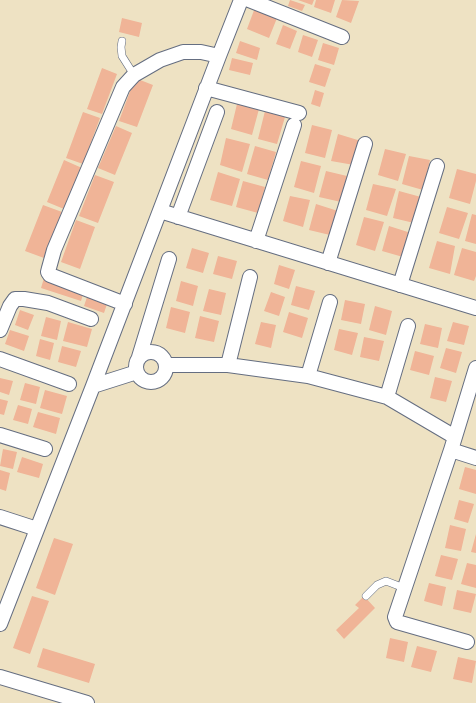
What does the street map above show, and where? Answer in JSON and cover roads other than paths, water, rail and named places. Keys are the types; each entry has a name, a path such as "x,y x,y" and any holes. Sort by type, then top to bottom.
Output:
{"street":[{"path":"0,624 94,386 218,56 241,0"},
{"path":"249,0 342,37"},
{"path":"125,304 50,275 48,272 54,250 123,87 134,75 160,60 183,52 201,52 218,56"},
{"path":"206,88 297,119 256,241"},
{"path":"178,216 217,112"},
{"path":"328,263 365,144"},
{"path":"400,285 437,166"},
{"path":"160,211 400,285 475,305"},
{"path":"139,357 148,352 153,352 162,356 166,365 164,375 157,381 152,382 143,380 137,372 137,362 169,259"},
{"path":"228,365 250,277"},
{"path":"0,330 10,306 15,299 48,303 91,319"},
{"path":"308,376 330,302"},
{"path":"387,397 408,326"},
{"path":"0,359 69,384"},
{"path":"166,365 228,365 308,376 387,397 476,458"},
{"path":"467,642 397,622 395,620 395,614 453,443 476,368"},
{"path":"94,386 137,372"},
{"path":"0,435 45,449"},
{"path":"1,521 37,529"},
{"path":"0,677 87,703"}],"lane":[{"path":"122,41 122,56 134,75"},
{"path":"366,596 377,585 386,581 404,588"}]}
